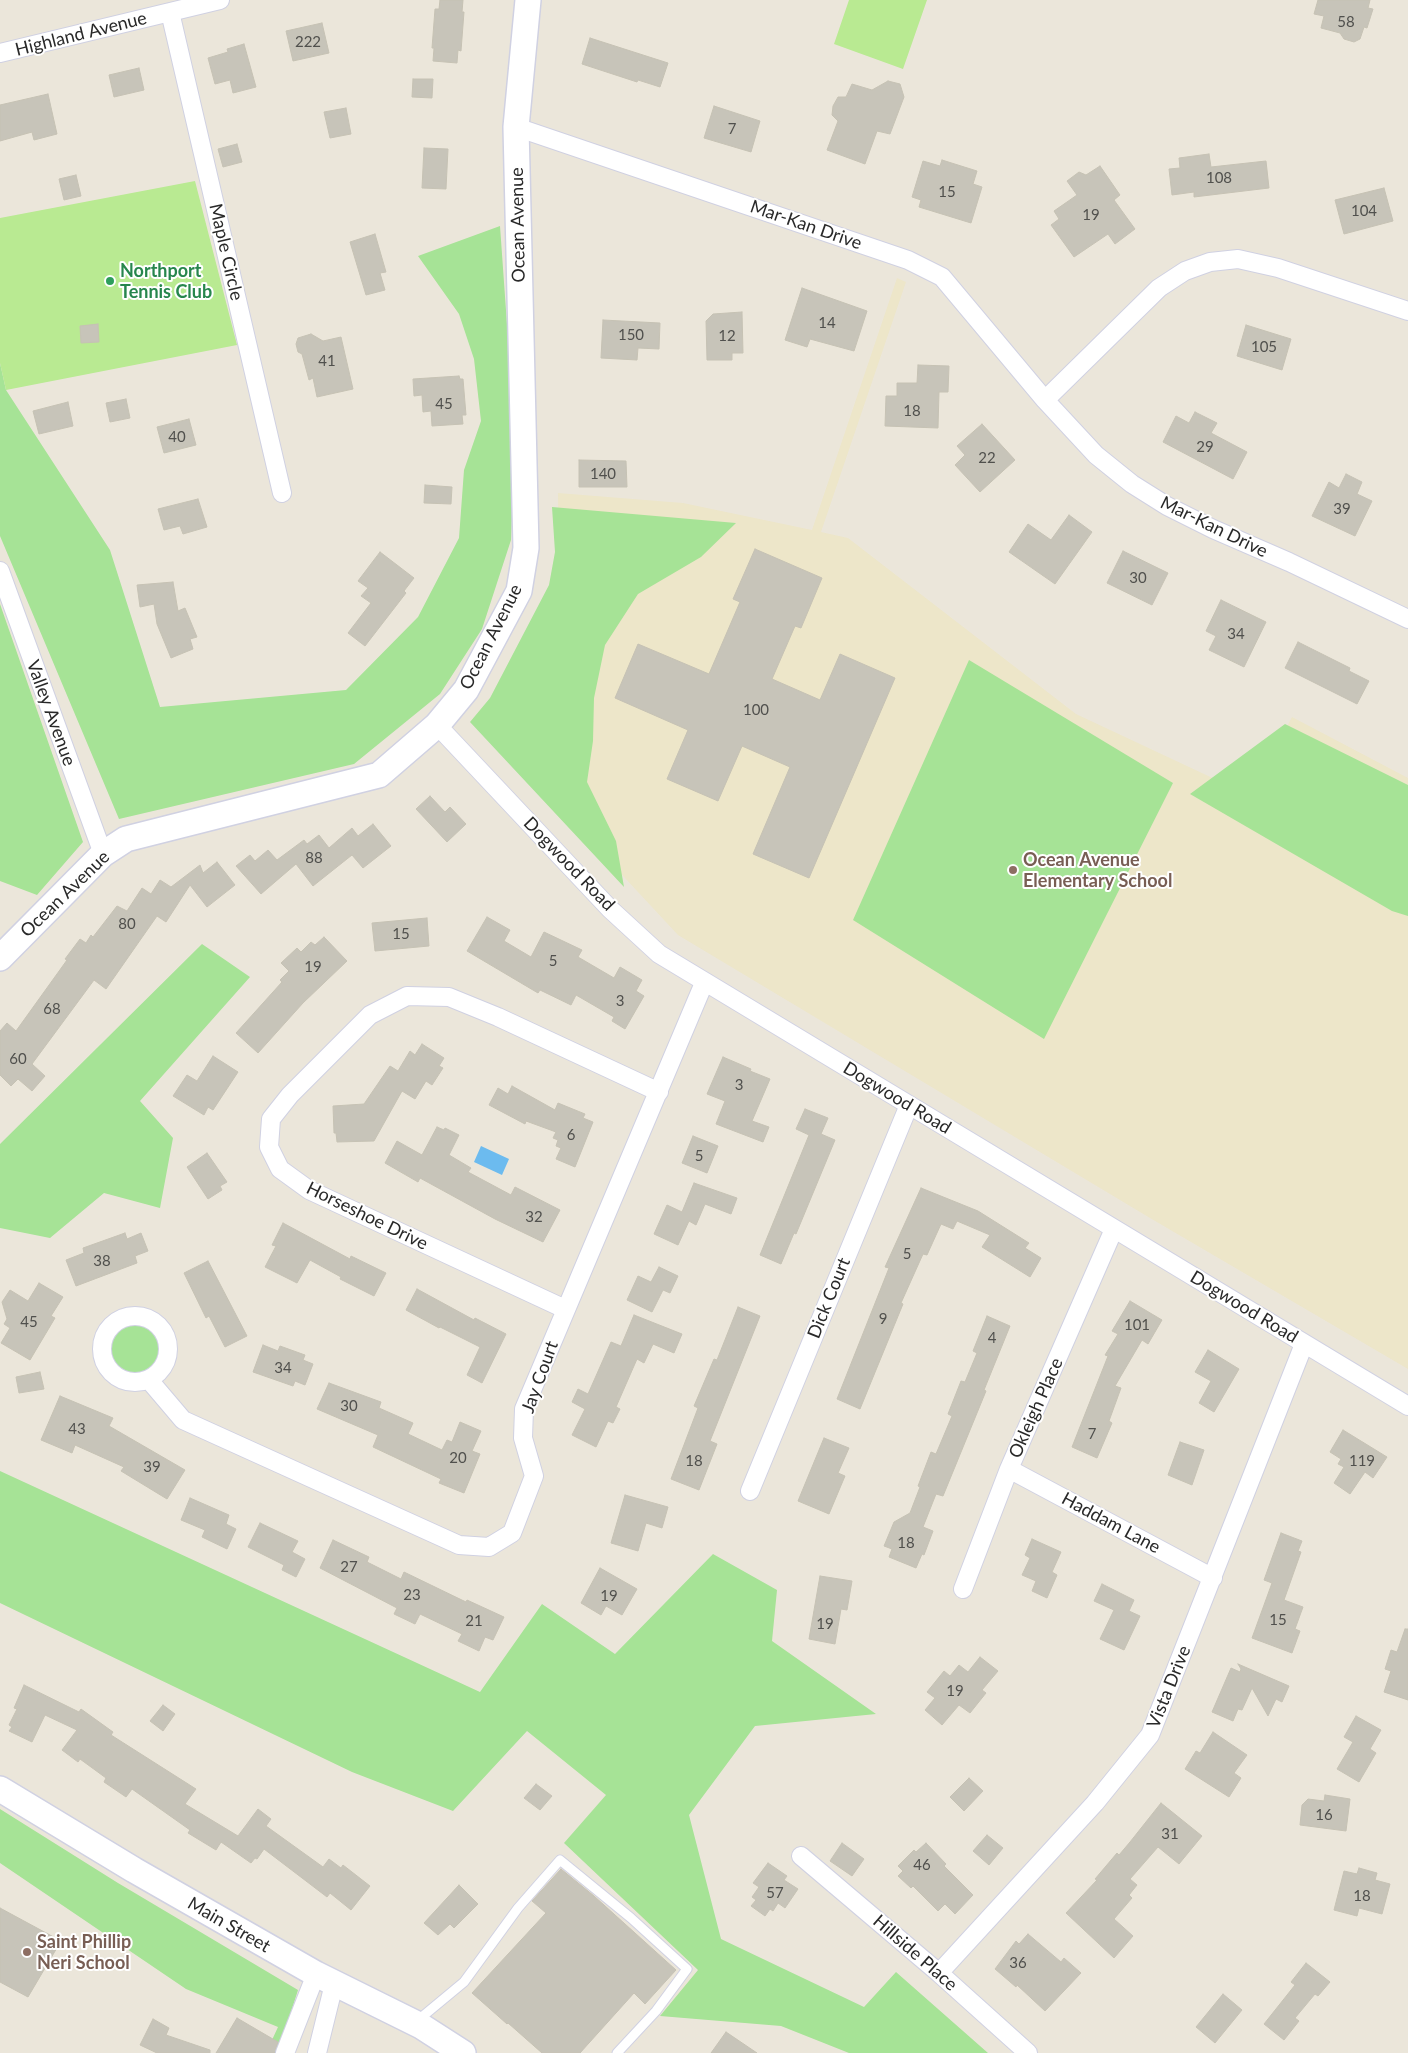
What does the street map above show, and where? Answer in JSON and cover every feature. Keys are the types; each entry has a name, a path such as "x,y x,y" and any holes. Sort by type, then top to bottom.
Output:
{"main road":[{"name":"Ocean Avenue","path":"0,958 102,854 126,839 379,775 437,725 466,690 519,591 526,548 516,127 528,0"},
{"name":"Main Street","path":"0,1789 134,1870 325,1979 415,2023 463,2053"}],"street":[{"name":"Highland Avenue","path":"0,53 220,0"},
{"name":"Maple Circle","path":"170,12 282,493"},
{"name":"Mar-Kan Drive","path":"516,127 908,260 942,277 1045,400 1096,456 1132,484 1167,506 1213,530 1289,562 1408,619"},
{"path":"1045,400 1158,288 1185,271 1210,262 1238,258 1278,268 1408,311"},
{"name":"Valley Avenue","path":"0,571 102,854"},
{"name":"Dogwood Road","path":"437,725 610,909 660,954 704,983 1408,1406"},
{"name":"Jay Court","path":"149,1380 183,1420 459,1545 488,1547 512,1533 534,1476 524,1438 524,1409 704,983"},
{"name":"Horseshoe Drive","path":"565,1309 309,1190 280,1169 276,1162 268,1147 271,1119 290,1095 370,1015 406,996 449,996 659,1092"},
{"name":"Dick Court","path":"750,1490 909,1105"},
{"name":"Okleigh Place","path":"963,1589 1009,1469 1114,1229"},
{"name":"Vista Drive","path":"940,1973 1095,1803 1150,1735 1304,1344"},
{"name":"Haddam Lane","path":"1009,1469 1213,1578"},
{"name":"Hillside Place","path":"801,1856 940,1973 1028,2053"},
{"path":"285,2053 325,1979"},
{"path":"317,2053 325,1979"}],"lane":[{"path":"415,2023 464,1982 518,1908 560,1860 631,1918 687,1969 656,2011 617,2053"}],"shaded area":[{"name":"Ocean Avenue Elementary School","path":"897,278 906,282 821,532 848,538 1076,714 1251,796 1292,717 1408,778 1408,1369 1150,1218 678,935 557,805 558,493 683,503 812,530"}],"green space":[{"path":"849,0 927,0 903,69 834,44"},
{"name":"Northport Tennis Club","path":"195,181 237,345 6,390 0,363 0,218"},
{"path":"500,226 515,437 511,540 482,629 440,694 354,764 119,819 0,536 0,363 6,390 110,550 160,707 346,690 418,617 459,538 464,470 481,421 474,359 459,314 418,256"},
{"path":"552,507 736,523 701,557 638,594 605,645 594,698 593,741 587,782 616,841 624,887 470,722 490,698 549,585 555,552"},
{"path":"0,604 83,842 37,895 0,881"},
{"path":"969,660 1173,783 1044,1039 853,920"},
{"path":"1285,724 1408,785 1408,916 1392,911 1190,794"},
{"path":"202,944 250,977 140,1101 173,1138 160,1208 104,1193 50,1238 0,1228 0,1144"},
{"path":"137,1320 148,1322 161,1333 166,1349 164,1360 153,1373 137,1378 126,1376 113,1365 108,1349 110,1338 121,1325"},
{"path":"0,1471 480,1692 542,1604 615,1654 713,1554 777,1590 772,1641 876,1714 755,1726 689,1815 721,1939 864,2007 896,1972 988,2053 849,2053 781,2026 660,2016 698,1970 564,1843 606,1795 527,1731 453,1811 352,1772 0,1603"},
{"path":"0,1809 118,1883 298,1990 278,2053 266,2053 278,2027 186,1989 0,1863"}],"water":[{"path":"481,1146 509,1159 502,1175 474,1162"}],"building":[{"path":"440,0 463,0 461,51 458,50 457,63 433,61 435,9 439,9"},
{"path":"1318,0 1370,0 1368,8 1373,9 1367,28 1364,27 1360,39 1354,42 1344,39 1340,33 1321,28 1324,16 1314,14"},
{"path":"322,23 329,53 293,61 286,31"},
{"path":"590,38 668,63 660,87 638,80 637,82 582,64"},
{"path":"244,44 256,87 233,93 230,80 215,84 208,58 228,52 227,49"},
{"path":"139,68 144,90 114,97 109,75"},
{"path":"413,79 433,79 432,98 412,97"},
{"path":"888,81 900,84 904,97 890,134 877,131 865,164 827,150 838,121 832,115 833,106 838,97 846,97 852,84 872,90"},
{"path":"48,94 57,134 34,140 32,132 0,141 0,105"},
{"path":"714,106 760,121 751,152 704,138"},
{"path":"346,108 351,134 330,138 324,112"},
{"path":"237,144 242,162 223,167 218,149"},
{"path":"424,148 448,149 446,189 422,188"},
{"path":"1209,154 1211,167 1266,161 1269,188 1194,197 1194,192 1172,195 1169,169 1180,168 1179,158"},
{"path":"942,160 977,171 973,184 982,187 971,223 919,207 921,200 912,197 923,161 940,166"},
{"path":"1100,166 1120,195 1114,200 1135,229 1115,244 1108,234 1074,257 1051,225 1059,219 1054,211 1077,195 1067,181 1079,172 1086,175"},
{"path":"76,175 81,196 64,200 59,179"},
{"path":"1384,188 1393,221 1344,234 1335,200"},
{"path":"375,234 386,272 380,273 385,290 366,295 350,242"},
{"path":"802,288 867,311 854,351 810,339 807,347 785,340"},
{"path":"742,312 743,353 732,353 732,360 707,360 706,321 713,314"},
{"path":"603,320 660,323 659,349 638,348 637,360 601,358"},
{"path":"98,324 99,342 81,343 80,326"},
{"path":"1246,325 1291,339 1282,370 1237,356"},
{"path":"311,334 323,341 341,337 353,389 317,397 313,378 309,380 302,354 298,352 296,344 298,338"},
{"path":"918,365 949,366 948,392 939,392 938,428 885,426 886,396 897,396 897,383 917,383"},
{"path":"459,376 460,379 463,379 466,415 462,415 463,424 432,426 431,411 423,412 422,395 414,396 413,379"},
{"path":"126,399 130,418 110,422 106,403"},
{"path":"68,402 73,426 39,434 33,411"},
{"path":"1195,412 1217,423 1211,433 1247,452 1233,479 1163,442 1176,416 1189,423"},
{"path":"189,419 196,445 164,453 157,427"},
{"path":"982,424 1015,460 980,492 955,465 965,455 957,446"},
{"path":"579,460 626,461 627,487 579,487"},
{"path":"1346,474 1362,482 1357,494 1372,501 1355,536 1312,516 1329,482 1339,488"},
{"path":"425,485 452,487 451,504 424,503"},
{"path":"198,499 207,527 183,534 180,526 164,530 158,509"},
{"path":"1069,515 1092,532 1055,584 1009,552 1028,524 1051,540"},
{"path":"755,549 822,578 801,628 795,626 772,679 820,700 840,654 895,678 809,878 753,854 790,767 742,746 718,801 667,779 688,730 615,698 638,644 709,674 740,602 733,599"},
{"path":"1123,551 1168,573 1152,605 1107,583"},
{"path":"380,552 414,578 404,591 406,593 365,646 348,633 371,603 361,596 368,588 358,581"},
{"path":"173,582 178,611 185,608 197,637 190,639 193,649 171,658 157,624 154,604 140,607 137,585"},
{"path":"1221,600 1266,622 1244,667 1209,650 1216,636 1206,631"},
{"path":"1298,642 1350,668 1349,671 1369,681 1357,704 1285,668"},
{"path":"430,796 445,812 450,807 466,824 447,842 416,809"},
{"path":"373,824 391,846 363,868 352,855 313,886 296,864 261,894 236,866 250,855 255,861 268,850 277,860 304,840 307,844 319,835 329,848 352,828 358,836"},
{"path":"217,862 235,885 207,907 190,885 166,922 157,916 106,989 94,980 32,1064 45,1076 32,1091 18,1079 11,1086 0,1075 0,1031 7,1023 16,1031 80,939 86,943 91,935 93,937 117,906 127,911 142,888 151,894 160,880 171,887 200,865 203,873"},
{"path":"487,917 510,930 504,941 531,957 544,932 582,950 578,957 614,978 620,967 642,980 636,991 644,996 625,1029 612,1021 614,1017 576,995 571,1005 540,990 538,993 467,951"},
{"path":"427,918 429,946 375,951 372,923"},
{"path":"324,937 347,961 303,1003 258,1053 236,1033 282,982 280,980 289,971 281,963 297,948 301,952 311,942 315,945"},
{"path":"422,1044 444,1058 439,1066 443,1068 432,1085 426,1081 415,1099 402,1091 374,1141 337,1142 336,1133 334,1133 333,1106 364,1104 390,1066 398,1071 410,1051 415,1055"},
{"path":"213,1056 238,1072 213,1110 208,1107 204,1115 173,1096 187,1075 197,1081"},
{"path":"723,1057 770,1079 752,1121 769,1127 763,1142 716,1124 725,1101 707,1094"},
{"path":"512,1086 555,1110 558,1103 585,1114 583,1118 593,1122 575,1167 556,1159 561,1148 556,1146 558,1140 553,1138 556,1132 526,1121 525,1124 489,1105 498,1088 508,1094"},
{"path":"805,1109 828,1118 821,1134 835,1140 796,1234 794,1233 781,1264 760,1255 809,1135 796,1129"},
{"path":"437,1127 444,1130 445,1128 459,1135 449,1155 471,1168 468,1172 511,1195 515,1187 560,1210 543,1242 495,1219 420,1178 418,1182 385,1163 397,1141 422,1155"},
{"path":"693,1136 718,1146 707,1173 682,1163"},
{"path":"207,1153 227,1182 220,1186 222,1190 208,1199 187,1167"},
{"path":"694,1183 737,1198 731,1214 705,1204 696,1225 689,1221 678,1245 654,1234 667,1205 682,1212"},
{"path":"921,1188 978,1211 1029,1243 1025,1248 1041,1258 1030,1277 982,1247 990,1235 957,1221 953,1229 941,1224 927,1255 923,1254 901,1303 903,1304 860,1409 837,1399 889,1268 885,1267"},
{"path":"283,1223 350,1259 351,1256 386,1273 374,1296 340,1279 341,1277 310,1260 297,1283 265,1267 276,1246 272,1245"},
{"path":"125,1233 127,1239 141,1233 148,1251 135,1256 137,1263 76,1286 66,1260 84,1253 83,1248"},
{"path":"208,1261 247,1336 225,1347 209,1316 206,1318 184,1273"},
{"path":"659,1267 678,1276 670,1293 663,1290 652,1312 627,1300 638,1276 651,1282"},
{"path":"39,1283 63,1297 51,1316 55,1318 30,1360 1,1343 10,1328 4,1324 7,1319 2,1302 10,1290 28,1301"},
{"path":"417,1289 474,1320 475,1318 506,1334 482,1383 467,1375 480,1347 406,1310"},
{"path":"1130,1301 1162,1320 1148,1344 1142,1340 1115,1386 1121,1388 1109,1421 1112,1423 1097,1458 1072,1447 1108,1356 1105,1355 1118,1334 1112,1331"},
{"path":"738,1307 760,1316 710,1441 717,1444 699,1490 671,1479 698,1408 694,1406 714,1359 717,1360"},
{"path":"634,1315 682,1334 674,1353 653,1344 644,1363 637,1359 616,1407 620,1409 613,1423 608,1421 596,1447 572,1435 585,1409 572,1402 578,1389 588,1394 611,1342 621,1346"},
{"path":"987,1316 1010,1326 984,1390 986,1391 943,1496 936,1494 923,1527 933,1531 924,1555 922,1554 916,1568 889,1557 892,1549 884,1546 894,1522 910,1513 931,1452 936,1454 952,1416 948,1414 961,1381 965,1382 977,1353 973,1351"},
{"path":"263,1345 278,1351 280,1346 305,1355 303,1360 313,1364 305,1385 295,1381 293,1386 253,1372"},
{"path":"1208,1350 1239,1369 1214,1412 1199,1403 1211,1381 1195,1372"},
{"path":"40,1372 44,1389 19,1393 16,1377"},
{"path":"329,1383 381,1402 379,1408 413,1423 408,1434 442,1450 447,1440 452,1442 460,1422 481,1431 472,1451 480,1454 464,1493 439,1483 441,1479 373,1447 378,1435 317,1409"},
{"path":"60,1396 113,1418 109,1426 185,1470 167,1499 121,1471 124,1467 75,1445 72,1453 41,1440"},
{"path":"1343,1430 1387,1457 1373,1478 1365,1472 1350,1494 1334,1483 1344,1467 1338,1464 1341,1459 1330,1452"},
{"path":"824,1438 849,1448 838,1473 845,1476 829,1514 798,1501"},
{"path":"1180,1442 1204,1450 1192,1485 1168,1475"},
{"path":"625,1495 668,1507 662,1528 646,1523 638,1551 611,1543"},
{"path":"190,1498 229,1515 226,1524 236,1529 227,1549 202,1537 205,1530 181,1520"},
{"path":"260,1523 298,1541 292,1552 305,1559 296,1577 282,1570 284,1565 248,1547"},
{"path":"1281,1533 1302,1541 1298,1551 1301,1552 1284,1600 1303,1607 1295,1629 1300,1631 1292,1653 1252,1638 1272,1583 1264,1580"},
{"path":"1032,1539 1061,1552 1052,1572 1057,1575 1047,1598 1032,1591 1036,1581 1022,1575 1030,1558 1025,1555"},
{"path":"333,1540 369,1557 367,1562 401,1579 404,1572 466,1602 467,1600 504,1617 493,1640 485,1637 479,1651 458,1641 462,1634 420,1614 415,1624 394,1614 397,1608 320,1568"},
{"path":"600,1568 637,1589 622,1615 606,1606 601,1615 581,1603"},
{"path":"820,1576 852,1581 847,1610 841,1609 835,1644 809,1639"},
{"path":"1102,1584 1134,1600 1129,1611 1140,1616 1124,1650 1100,1639 1114,1610 1094,1601"},
{"path":"1405,1629 1408,1629 1408,1700 1384,1692 1391,1671 1385,1669 1391,1650 1397,1652"},
{"path":"980,1657 998,1671 982,1690 986,1693 970,1713 959,1705 942,1725 925,1710 935,1698 927,1692 944,1671 950,1676 959,1665 968,1672"},
{"path":"1238,1664 1289,1686 1282,1702 1276,1699 1268,1716 1252,1688 1242,1710 1238,1709 1233,1721 1212,1712 1231,1668 1240,1672 1241,1669"},
{"path":"24,1685 79,1712 81,1709 113,1732 111,1735 196,1789 185,1804 238,1836 258,1809 271,1819 266,1826 323,1867 329,1859 341,1868 343,1865 370,1886 351,1910 330,1893 327,1897 264,1849 257,1859 255,1858 251,1863 221,1842 216,1850 188,1833 190,1830 132,1789 126,1797 104,1782 106,1778 80,1759 78,1762 62,1750 77,1730 45,1715 32,1742 9,1731 12,1727 9,1725 17,1709 14,1708"},
{"path":"163,1705 175,1714 163,1731 150,1721"},
{"path":"1356,1716 1381,1730 1370,1749 1376,1753 1359,1782 1337,1769 1353,1742 1344,1737"},
{"path":"1213,1732 1247,1755 1234,1773 1241,1778 1229,1797 1185,1769 1196,1751 1200,1753"},
{"path":"969,1778 983,1791 964,1811 950,1797"},
{"path":"536,1784 552,1796 540,1810 524,1798"},
{"path":"1325,1795 1350,1799 1346,1831 1300,1825 1302,1805 1308,1799 1324,1801"},
{"path":"1161,1803 1202,1836 1179,1864 1158,1847 1130,1879 1137,1885 1129,1895 1132,1898 1114,1919 1133,1936 1114,1958 1066,1913 1097,1880 1095,1879 1117,1853 1119,1855"},
{"path":"987,1835 1003,1848 989,1865 973,1851"},
{"path":"842,1843 864,1859 852,1876 830,1861"},
{"path":"926,1843 946,1864 944,1866 973,1895 955,1914 945,1904 938,1911 913,1886 911,1888 898,1876 903,1871 898,1866 914,1850 916,1852"},
{"path":"768,1863 787,1876 784,1880 798,1889 785,1908 778,1903 773,1911 770,1909 765,1916 751,1906 756,1900 752,1897 759,1887 753,1883"},
{"path":"1359,1868 1377,1873 1375,1880 1390,1884 1382,1914 1359,1908 1357,1916 1334,1910 1344,1871 1357,1874"},
{"path":"561,1869 676,1970 645,2004 634,1993 580,2053 542,2053 472,1993 546,1913 532,1901"},
{"path":"459,1885 478,1904 454,1928 450,1924 438,1935 424,1923"},
{"name":"Saint Phillip Neri School","path":"0,1908 61,1941 28,1997 0,1982"},
{"path":"1028,1934 1061,1962 1064,1958 1081,1973 1045,2011 1017,1985 1016,1987 995,1969 1016,1941 1019,1944"},
{"path":"1306,1963 1330,1982 1318,1996 1315,1994 1295,2018 1299,2021 1284,2040 1264,2024 1295,1985 1291,1982"},
{"path":"1223,1994 1242,2010 1215,2043 1196,2027"},
{"path":"237,2018 278,2042 275,2053 216,2053"},
{"path":"153,2019 169,2028 166,2035 210,2050 210,2053 157,2053 140,2045"},
{"path":"726,2032 757,2053 711,2053"}],"place":[{"name":"Northport Tennis Club","path":"110,281"},
{"name":"Ocean Avenue Elementary School","path":"1013,870"},
{"name":"Saint Phillip Neri School","path":"27,1952"}]}
